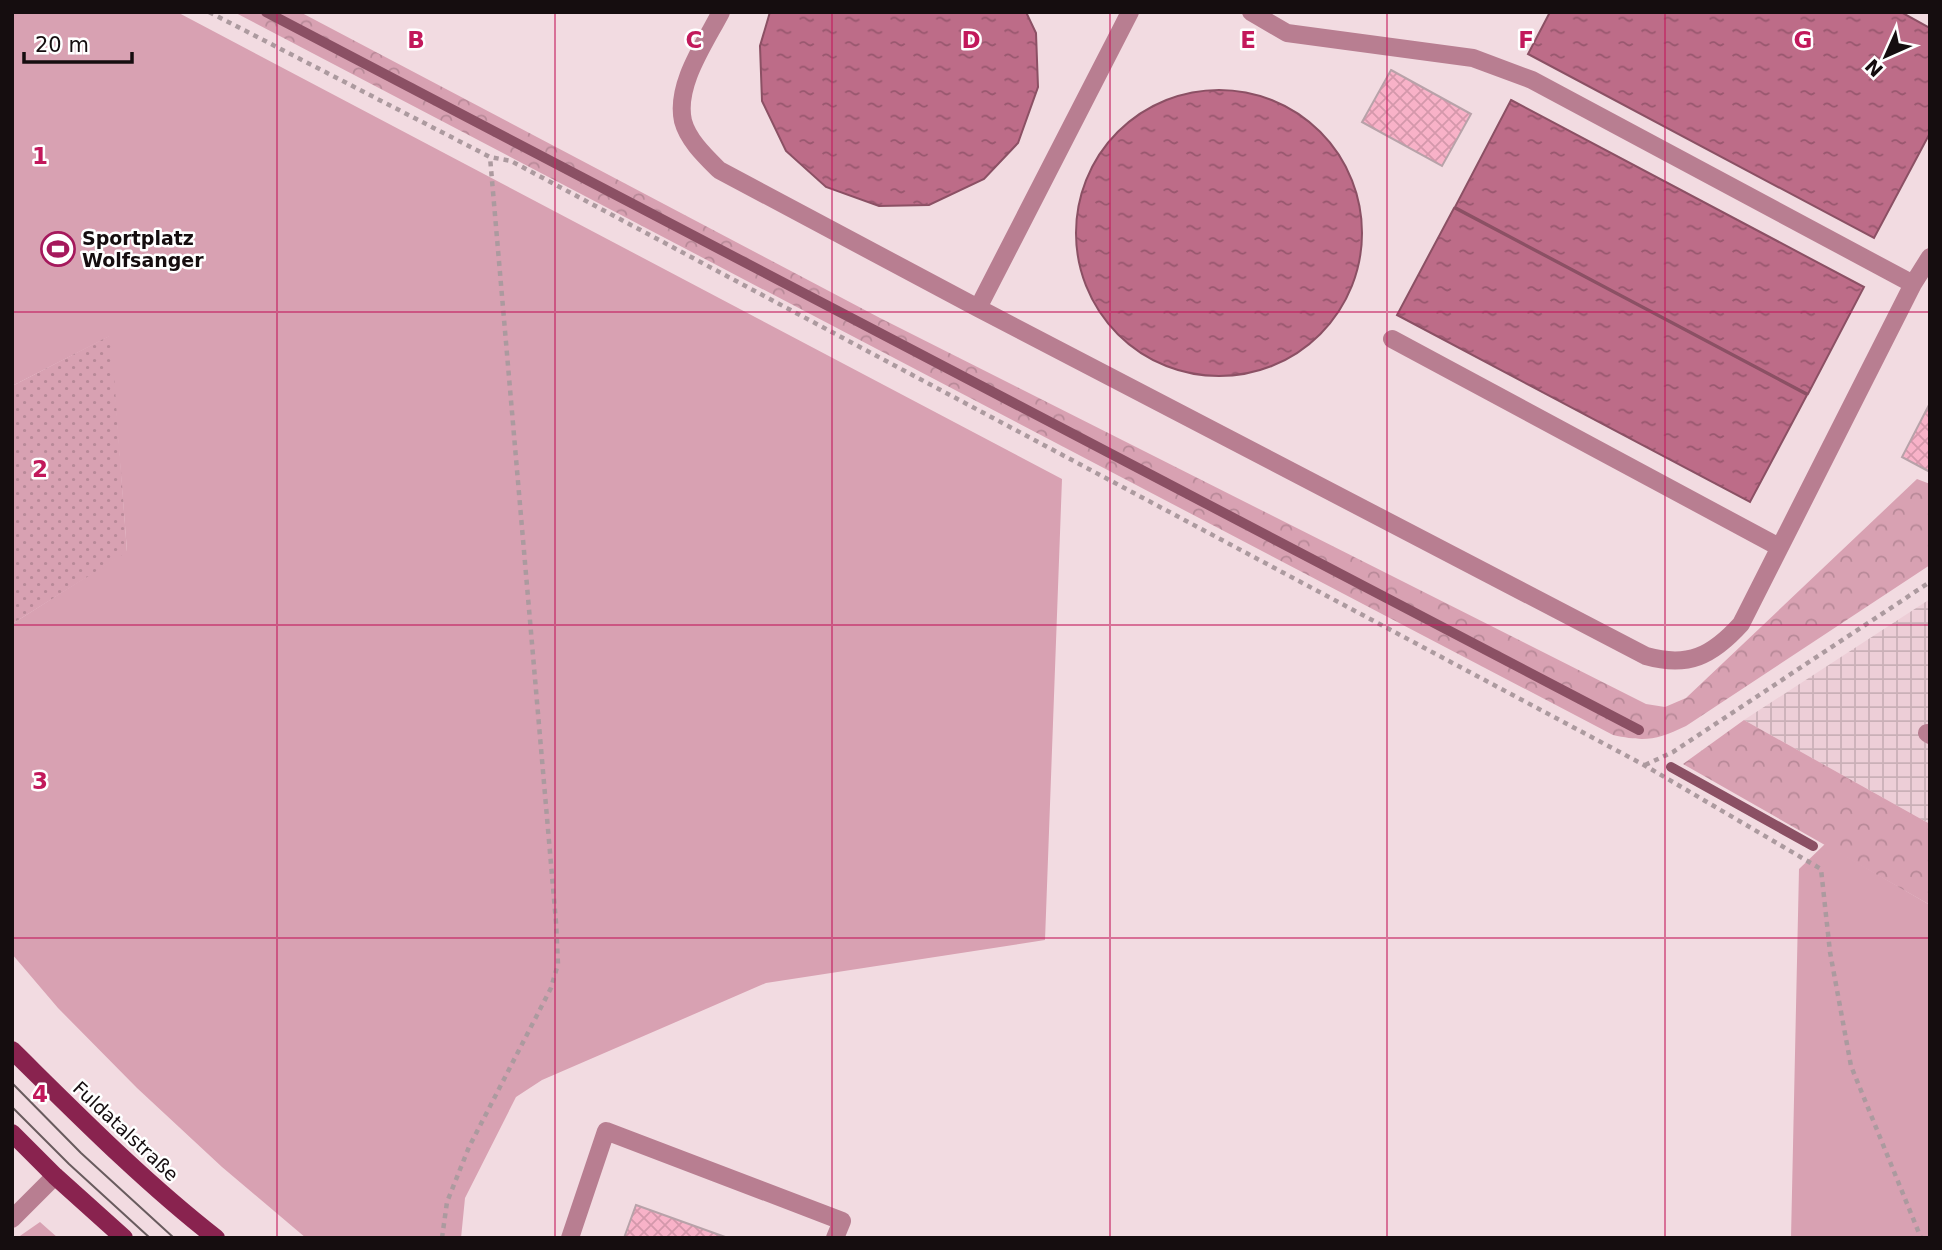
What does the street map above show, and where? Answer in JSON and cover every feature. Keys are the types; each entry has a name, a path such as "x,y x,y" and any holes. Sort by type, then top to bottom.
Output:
{"main road":[{"name":"Fuldatalstraße","path":"12,1050 97,1134 216,1238"},
{"path":"12,1133 124,1238"}],"lane":[{"path":"720,12 692,66 682,94 684,121 698,149 719,170 1646,656 1664,661 1687,660 1707,654 1724,643 1741,624 1913,284 1930,257"},
{"path":"978,308 1130,12"},
{"path":"1251,12 1287,33 1473,58 1532,80 1913,284"},
{"path":"1392,339 1779,547"},
{"path":"570,1238 606,1131 842,1221 835,1238"},
{"path":"12,1219 55,1176"}],"path":[{"path":"209,12 490,157 511,161 1644,765 1821,869 1830,952 1851,1066 1921,1238"},
{"path":"442,1238 447,1202 469,1147 551,988 558,964 490,157"},
{"path":"1644,765 1673,752 1930,582"}],"shaded area":[{"path":"1930,599 1930,824 1744,720"}],"green space":[{"path":"12,12 177,12 1062,479 1045,940 766,983 542,1080 516,1097 465,1198 461,1238 306,1238 222,1167 137,1088 58,1008 12,954 12,624 127,551 110,336 12,386"},
{"path":"234,12 300,12 880,318 1646,704 1665,707 1686,698 1917,479 1930,484 1930,565 1686,726 1651,738 1634,739 1613,735"},
{"path":"111,335 127,552 12,624 12,386"},
{"path":"1744,720 1930,824 1930,905 1683,764"},
{"path":"1825,844 1930,905 1930,1238 1791,1238 1799,869"},
{"path":"40,1222 58,1238 17,1238"}],"water":[{"path":"770,12 1026,12 1036,33 1038,87 1018,143 984,179 929,205 879,206 826,187 786,151 762,101 760,46"},
{"path":"1550,12 1901,12 1930,28 1930,133 1874,238 1528,54"},
{"path":"1219,90 1247,93 1274,101 1298,114 1320,132 1338,154 1351,178 1359,205 1362,233 1359,261 1351,288 1338,312 1320,334 1298,352 1274,365 1247,373 1219,376 1191,373 1164,365 1140,352 1118,334 1100,312 1087,288 1079,261 1076,233 1079,205 1087,178 1100,154 1118,132 1140,114 1164,101 1191,93"},
{"path":"1511,100 1864,287 1808,394 1455,207"},
{"path":"1454,208 1807,395 1750,502 1397,315"}],"building":[{"path":"1391,70 1471,114 1442,166 1362,122"},
{"path":"1930,403 1930,472 1902,457"},
{"path":"636,1205 728,1238 624,1238"}],"waterway":[{"path":"266,12 1639,730"},
{"path":"1671,767 1813,846"}],"tram line":[{"path":"12,1083 81,1153 174,1238"},
{"path":"12,1107 150,1238"}],"place":[{"name":"Sportplatz Wolfsanger","path":"58,249"}]}
